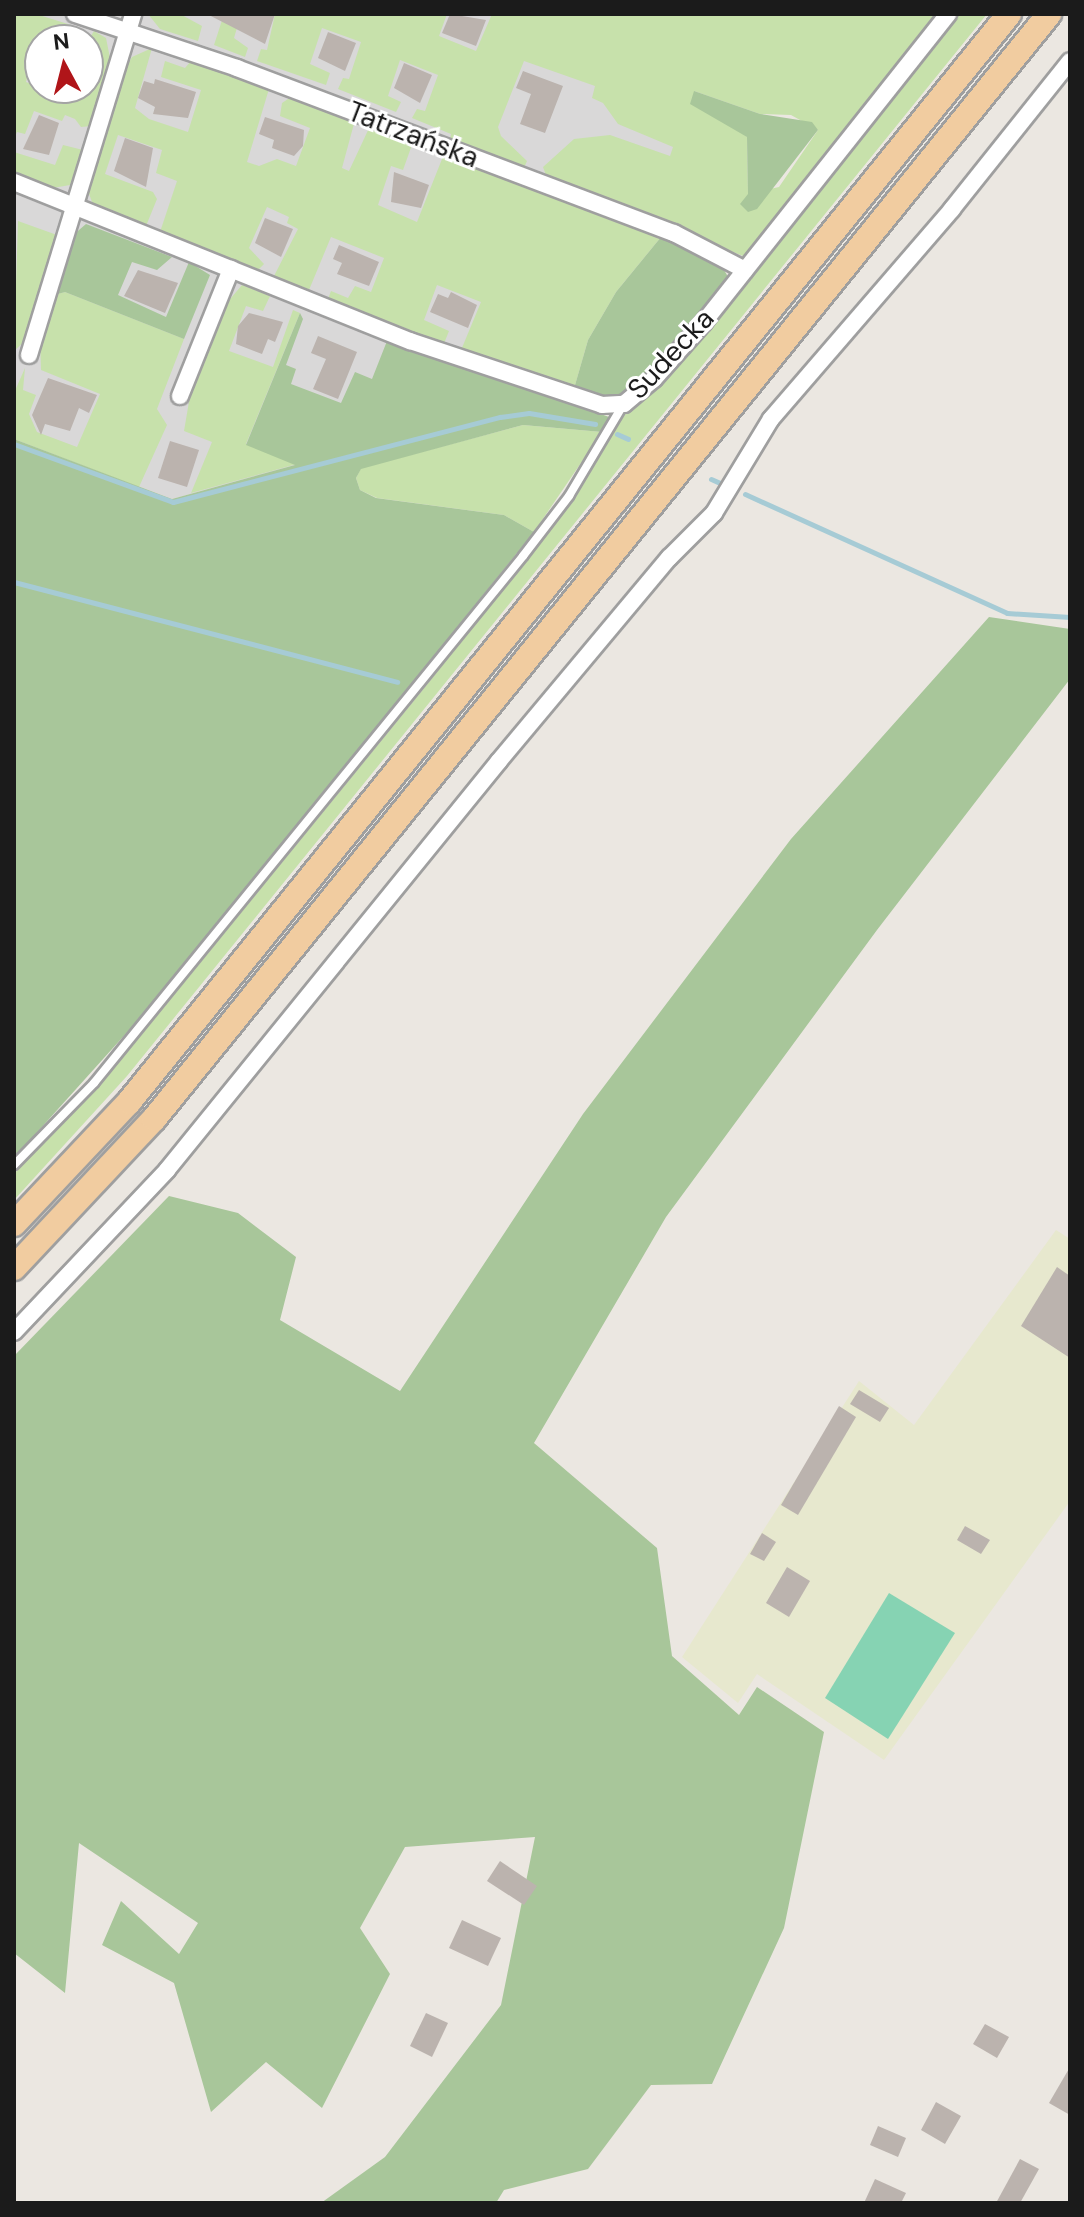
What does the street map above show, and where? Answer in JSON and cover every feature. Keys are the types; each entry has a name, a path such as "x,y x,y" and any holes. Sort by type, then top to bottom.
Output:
{"main road":[{"path":"14,1224 129,1102 1009,14"},
{"path":"14,1268 154,1119 1049,14"}],"street":[{"name":"Tatrzańska","path":"75,14 130,22 674,233 745,270"},
{"name":"Sudecka","path":"14,182 74,203 231,269 480,366 602,405 624,404 654,379 745,270 948,14"},
{"path":"29,355 130,22"},
{"path":"14,1332 167,1170 499,761 669,558 714,513 771,419 952,209 1070,61"},
{"path":"180,396 231,269"}],"lane":[{"path":"14,1165 94,1083 523,556 569,496 624,404"}],"shaded area":[{"path":"14,14 497,14 495,21 798,127 711,242 743,256 729,273 718,260 577,202 505,278 447,424 172,499 14,439"}],"green space":[{"path":"14,14 36,14 68,24 24,24 24,104 98,104 91,126 81,127 75,119 65,115 62,121 34,111 25,134 17,132 14,139"},
{"path":"148,14 180,14 202,26 198,41 160,29"},
{"path":"224,14 241,14 234,38 248,48 245,57 214,45"},
{"path":"275,14 447,14 439,36 476,51 492,14 943,14 750,253 743,256 547,178 543,167 574,139 610,135 670,156 673,147 618,124 603,103 592,98 595,86 524,61 498,127 501,136 527,161 523,170 467,149 450,139 451,134 412,118 417,109 425,111 438,75 400,60 388,96 401,102 396,112 338,89 343,78 349,79 361,42 322,28 310,64 330,73 326,85 257,61 261,49 267,50","holes":["694,91 760,114 791,115 818,130 779,187 748,194 747,137"]},
{"path":"953,14 987,14 127,1076 14,1200 14,1174 127,1052 425,687 556,521 623,417"},
{"path":"104,37 106,38 111,63 104,85"},
{"path":"152,48 135,108 149,119 188,132 201,90 161,77 165,61 185,68 191,61 269,89 247,162 259,166 277,159 296,166 310,128 280,116 282,103 291,97 355,120 342,168 349,171 370,126 413,142 403,170 391,166 378,205 417,222 444,154 661,237 616,292 588,340 573,392 459,355 481,302 437,285 424,320 449,331 443,346 328,299 331,291 348,298 355,286 371,292 384,258 331,237 309,290 274,276 298,229 287,223 289,217 267,207 249,248 264,264 258,270 160,232 177,181 156,173 162,150 118,135 105,174 153,192 157,199 146,226 93,205 87,188 123,73 132,57"},
{"path":"694,91 760,114 812,122 818,130 757,209 748,212 740,204 748,194 747,137 690,104"},
{"path":"63,145 83,150 70,185 53,188 14,174 14,152 55,165"},
{"path":"18,221 57,235 25,341 14,351"},
{"path":"86,224 172,257 157,270 132,262 118,295 166,317 189,262 210,275 184,339 65,292 54,295 72,236"},
{"path":"661,237 718,260 730,280 665,359 615,402 573,392 588,340 616,292"},
{"path":"242,285 270,296 263,311 246,306 229,351 273,367 293,310 300,313 246,444 297,464 191,493 212,442 184,431 193,378 224,296 231,298"},
{"path":"65,292 184,339 157,409 167,425 139,487 14,439 14,393 25,368 23,390 36,395 29,414 37,432 77,447 100,394 41,370 40,339 54,295"},
{"path":"300,313 303,319 286,365 296,369 291,384 341,403 355,372 372,379 387,341 395,339 609,417 602,432 523,425 361,469 356,478 360,490 376,498 504,515 534,532 166,989 14,1158 14,439 172,499 295,465 246,445"},
{"path":"523,425 602,432 534,532 504,515 377,498 360,490 356,478 361,468"},
{"path":"989,617 1070,629 1070,679 877,930 666,1217 534,1443 657,1548 672,1656 739,1715 757,1687 824,1732 784,1928 712,2084 651,2085 588,2169 504,2190 496,2203 321,2203 385,2157 501,2005 535,1837 405,1847 360,1928 390,1974 322,2108 266,2062 211,2112 174,1983 102,1945 121,1901 179,1954 198,1923 79,1843 65,1993 14,1953 14,1356 169,1196 238,1213 296,1257 280,1320 400,1391 583,1114 791,839"},
{"path":"1056,1230 1070,1239 1070,1501 884,1760 757,1674 738,1703 682,1657 859,1381 914,1425"},
{"path":"889,1593 955,1633 888,1739 825,1698"}],"building":[{"path":"207,14 275,14 265,44"},
{"path":"450,14 486,20 476,46 442,33"},
{"path":"328,32 356,43 345,71 318,58"},
{"path":"404,63 432,75 420,103 394,88"},
{"path":"523,71 563,86 545,133 520,124 531,94 516,88"},
{"path":"155,79 196,92 188,118 153,114 155,107 138,98 144,81 154,84"},
{"path":"39,115 59,123 49,155 23,149"},
{"path":"265,117 304,130 303,146 294,156 272,148 274,140 259,134"},
{"path":"125,138 153,148 146,187 114,171"},
{"path":"394,172 429,185 421,208 391,202"},
{"path":"265,218 293,229 281,257 255,243"},
{"path":"339,245 379,262 369,286 337,274 342,263 333,259"},
{"path":"138,270 178,283 165,313 124,296"},
{"path":"451,292 477,305 468,328 430,312 438,294 448,298"},
{"path":"249,313 283,322 275,342 268,339 262,354 236,344 238,326"},
{"path":"318,336 357,352 338,399 313,389 326,359 311,353"},
{"path":"48,378 97,395 89,413 79,408 70,431 45,424 41,435 32,415"},
{"path":"170,441 199,450 187,487 158,478"},
{"path":"1057,1267 1070,1276 1070,1358 1021,1326"},
{"path":"859,1390 889,1408 880,1422 850,1404"},
{"path":"839,1406 856,1417 798,1515 781,1505"},
{"path":"965,1526 990,1540 981,1554 957,1540"},
{"path":"762,1533 776,1542 764,1561 750,1554"},
{"path":"787,1567 810,1581 789,1617 766,1603"},
{"path":"500,1861 537,1886 524,1905 487,1881"},
{"path":"462,1920 501,1938 488,1966 449,1948"},
{"path":"426,2013 448,2023 432,2057 410,2046"},
{"path":"985,2024 1009,2037 997,2058 973,2044"},
{"path":"1070,2067 1070,2115 1049,2103"},
{"path":"936,2102 961,2116 945,2144 921,2130"},
{"path":"878,2126 906,2138 898,2157 870,2145"},
{"path":"1020,2159 1039,2169 1020,2203 996,2203"},
{"path":"875,2179 906,2193 901,2203 864,2203"}],"waterway":[{"path":"14,444 173,502 500,417 529,413 595,424"},
{"path":"617,434 628,439"},
{"path":"711,479 722,484"},
{"path":"745,494 1007,613 1070,617"},
{"path":"14,582 397,682"}]}
